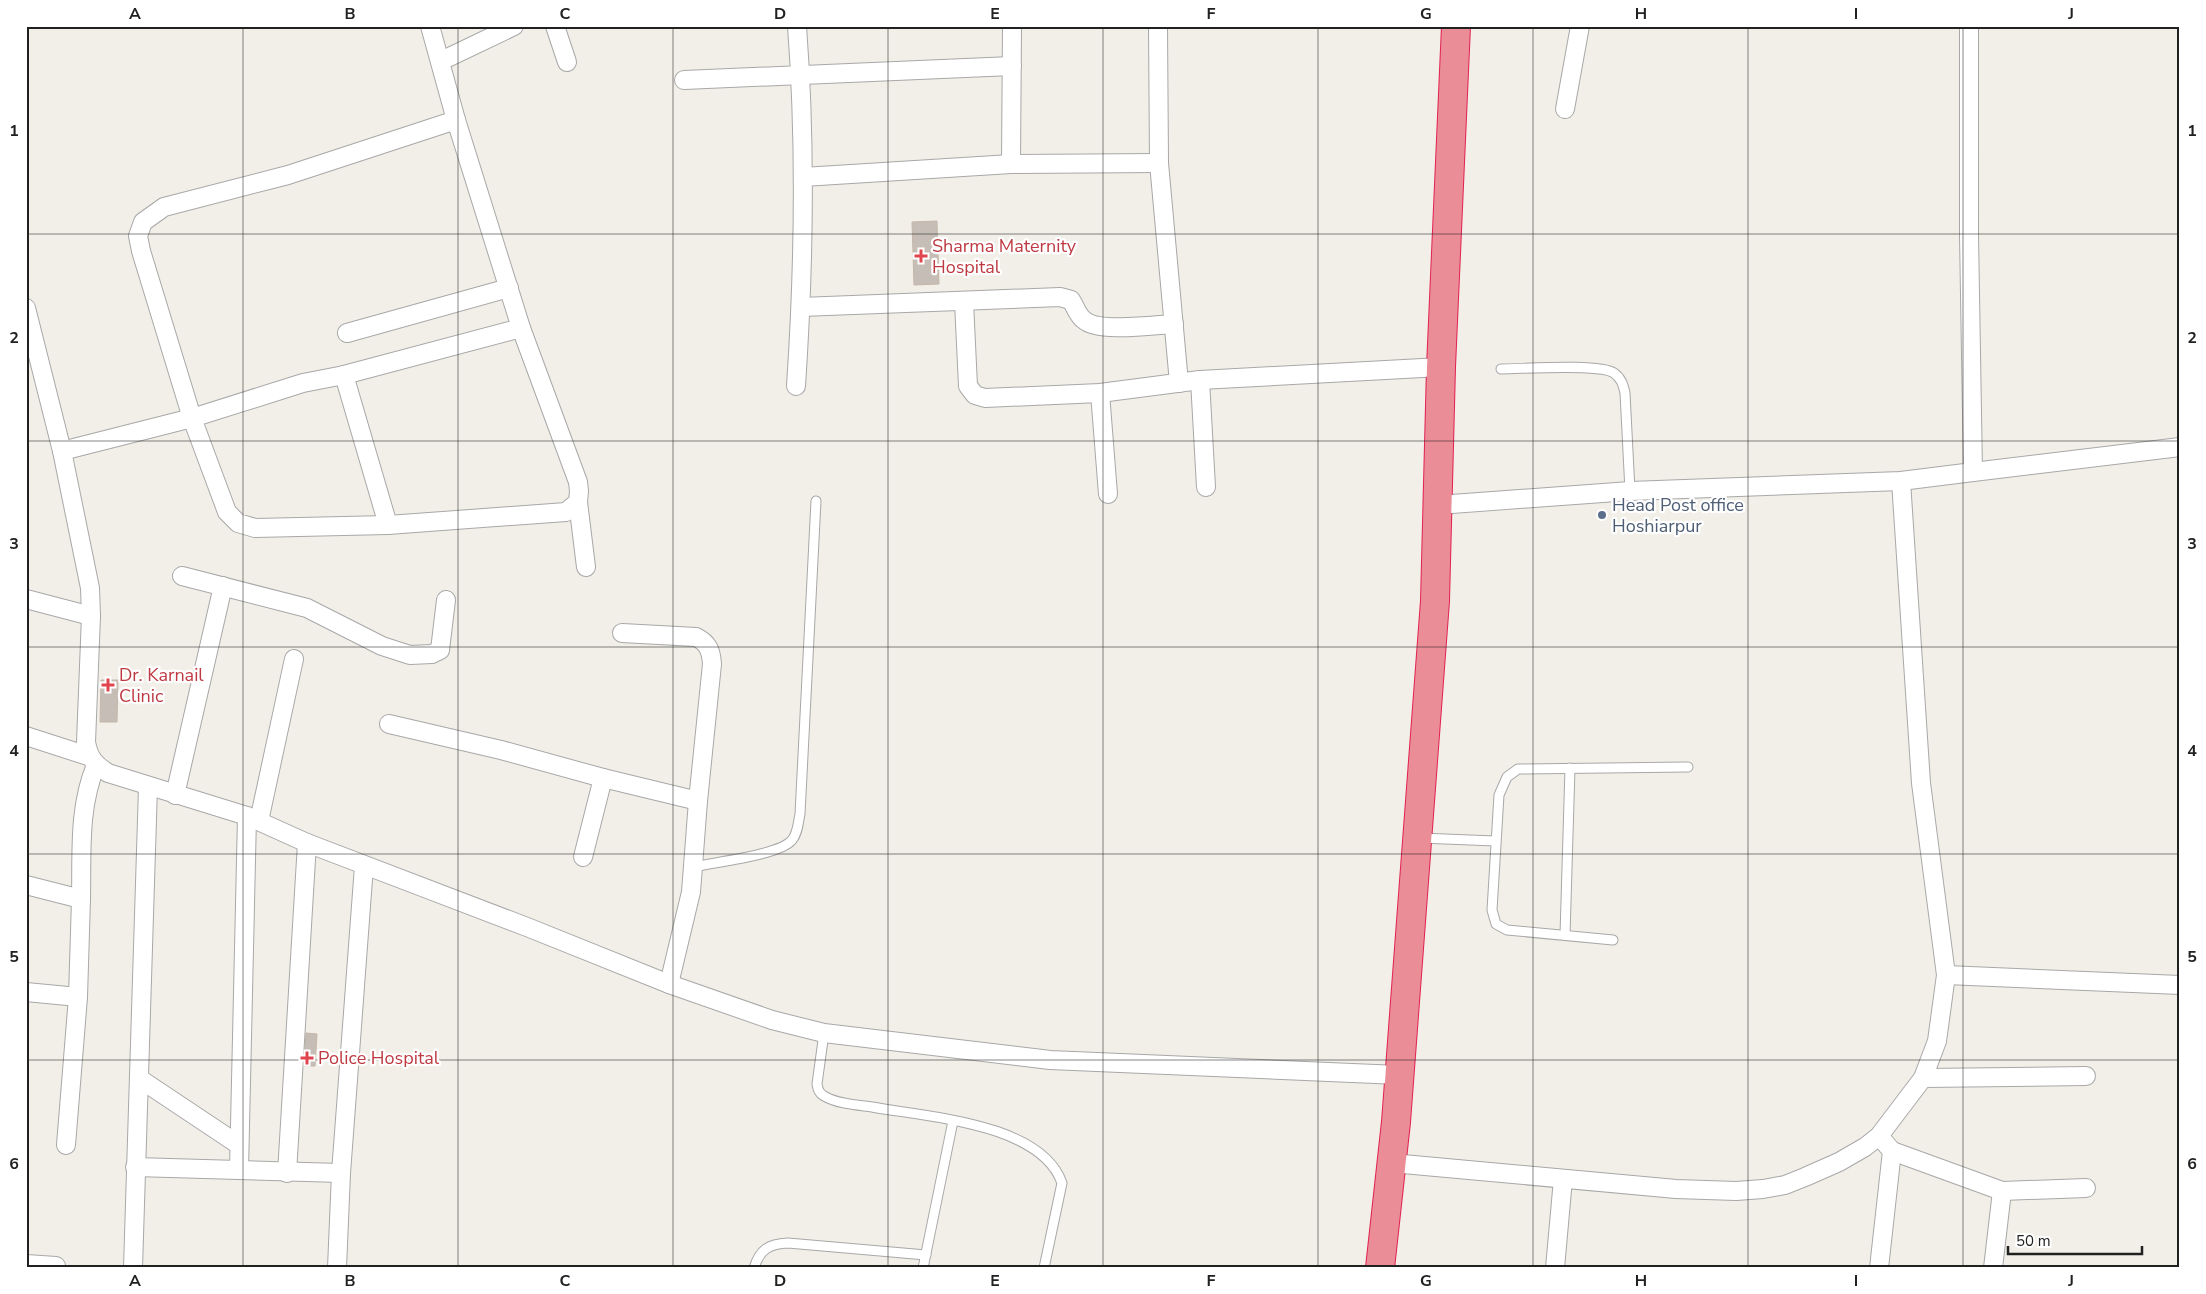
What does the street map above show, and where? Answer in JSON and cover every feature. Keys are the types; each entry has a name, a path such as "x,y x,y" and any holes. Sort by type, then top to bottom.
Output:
{"highway":[{"path":"1380,1268 1392,1163 1434,601 1441,367 1456,26"}],"street":[{"path":"430,26 456,120 521,328 578,482 580,491 578,502 586,567"},
{"path":"441,61 514,26"},
{"path":"555,26 566,62"},
{"path":"796,386 801,307 803,178 797,26"},
{"path":"1012,26 1012,164"},
{"path":"1158,26 1160,162 1179,382"},
{"path":"1565,109 1580,26"},
{"path":"1969,26 1969,235 1973,472"},
{"path":"684,80 1012,66"},
{"path":"456,120 288,176 164,207 154,212 143,222 138,236 141,251 192,418 227,512 238,523 255,528 388,525 566,512 578,502"},
{"path":"803,178 1012,164 1160,162"},
{"path":"347,333 509,288"},
{"path":"801,307 1060,297 1071,300 1084,320 1094,325 1110,327 1174,324"},
{"path":"964,302 968,386 974,395 985,398 1100,393 1200,380 1441,367"},
{"path":"26,308 62,451 90,588 91,616 86,742 92,761 83,810 78,997 66,1145"},
{"path":"62,451 192,418 303,384 344,376 521,328"},
{"path":"344,376 388,525"},
{"path":"1200,380 1206,487"},
{"path":"1100,393 1108,494"},
{"path":"1438,505 1630,491 1901,481 2180,447"},
{"path":"1392,1163 1676,1189 1736,1191 1785,1185 1840,1162 1880,1136 1923,1078 1937,1042 1946,976 1921,783 1901,481"},
{"path":"182,576 307,608 382,646 410,655 422,656 440,650 446,600"},
{"path":"175,795 223,586"},
{"path":"26,600 91,616"},
{"path":"622,633 696,637 705,642 711,652 712,664 698,802 694,867 669,984"},
{"path":"239,1170 253,819 294,660"},
{"path":"389,724 502,750 698,802"},
{"path":"26,736 92,761 108,773 253,819 308,844 527,927 669,984 772,1020 824,1033 1050,1060 1399,1075"},
{"path":"583,857 603,778"},
{"path":"133,1268 148,786"},
{"path":"287,1173 308,844"},
{"path":"337,1268 341,1173 364,866"},
{"path":"26,885 82,899"},
{"path":"1946,976 2180,985"},
{"path":"26,992 78,997"},
{"path":"1923,1078 2086,1076"},
{"path":"140,1079 239,1145"},
{"path":"1880,1136 1892,1150 2002,1191 2086,1188"},
{"path":"1879,1268 1892,1150"},
{"path":"135,1167 287,1173 341,1173"},
{"path":"1555,1268 1563,1179"},
{"path":"1993,1268 2002,1191"},
{"path":"26,1264 56,1266"}],"lane":[{"path":"1501,369 1598,368 1614,373 1622,380 1625,393 1630,491"},
{"path":"694,867 783,847 792,840 797,830 800,814 816,501"},
{"path":"1613,940 1507,930 1496,924 1492,910 1499,795 1507,777 1518,769 1688,767"},
{"path":"1565,935 1570,768"},
{"path":"1417,837 1495,841"},
{"path":"824,1033 817,1084 819,1091 824,1096 847,1103 980,1126 1020,1140 1040,1153 1057,1170 1062,1183 1044,1268"},
{"path":"924,1268 953,1121"},
{"path":"754,1268 758,1256 766,1247 774,1244 788,1243 926,1255"}],"building":[{"path":"937,221 939,284 914,285 912,222"},
{"path":"101,680 118,680 117,722 100,722"},
{"path":"306,1033 317,1034 315,1066 304,1066"}],"place":[{"name":"Sharma Maternity Hospital","path":"921,256"},
{"name":"Head Post office Hoshiarpur","path":"1602,515"},
{"name":"Dr. Karnail Clinic","path":"108,685"},
{"name":"Police Hospital","path":"307,1058"}]}
